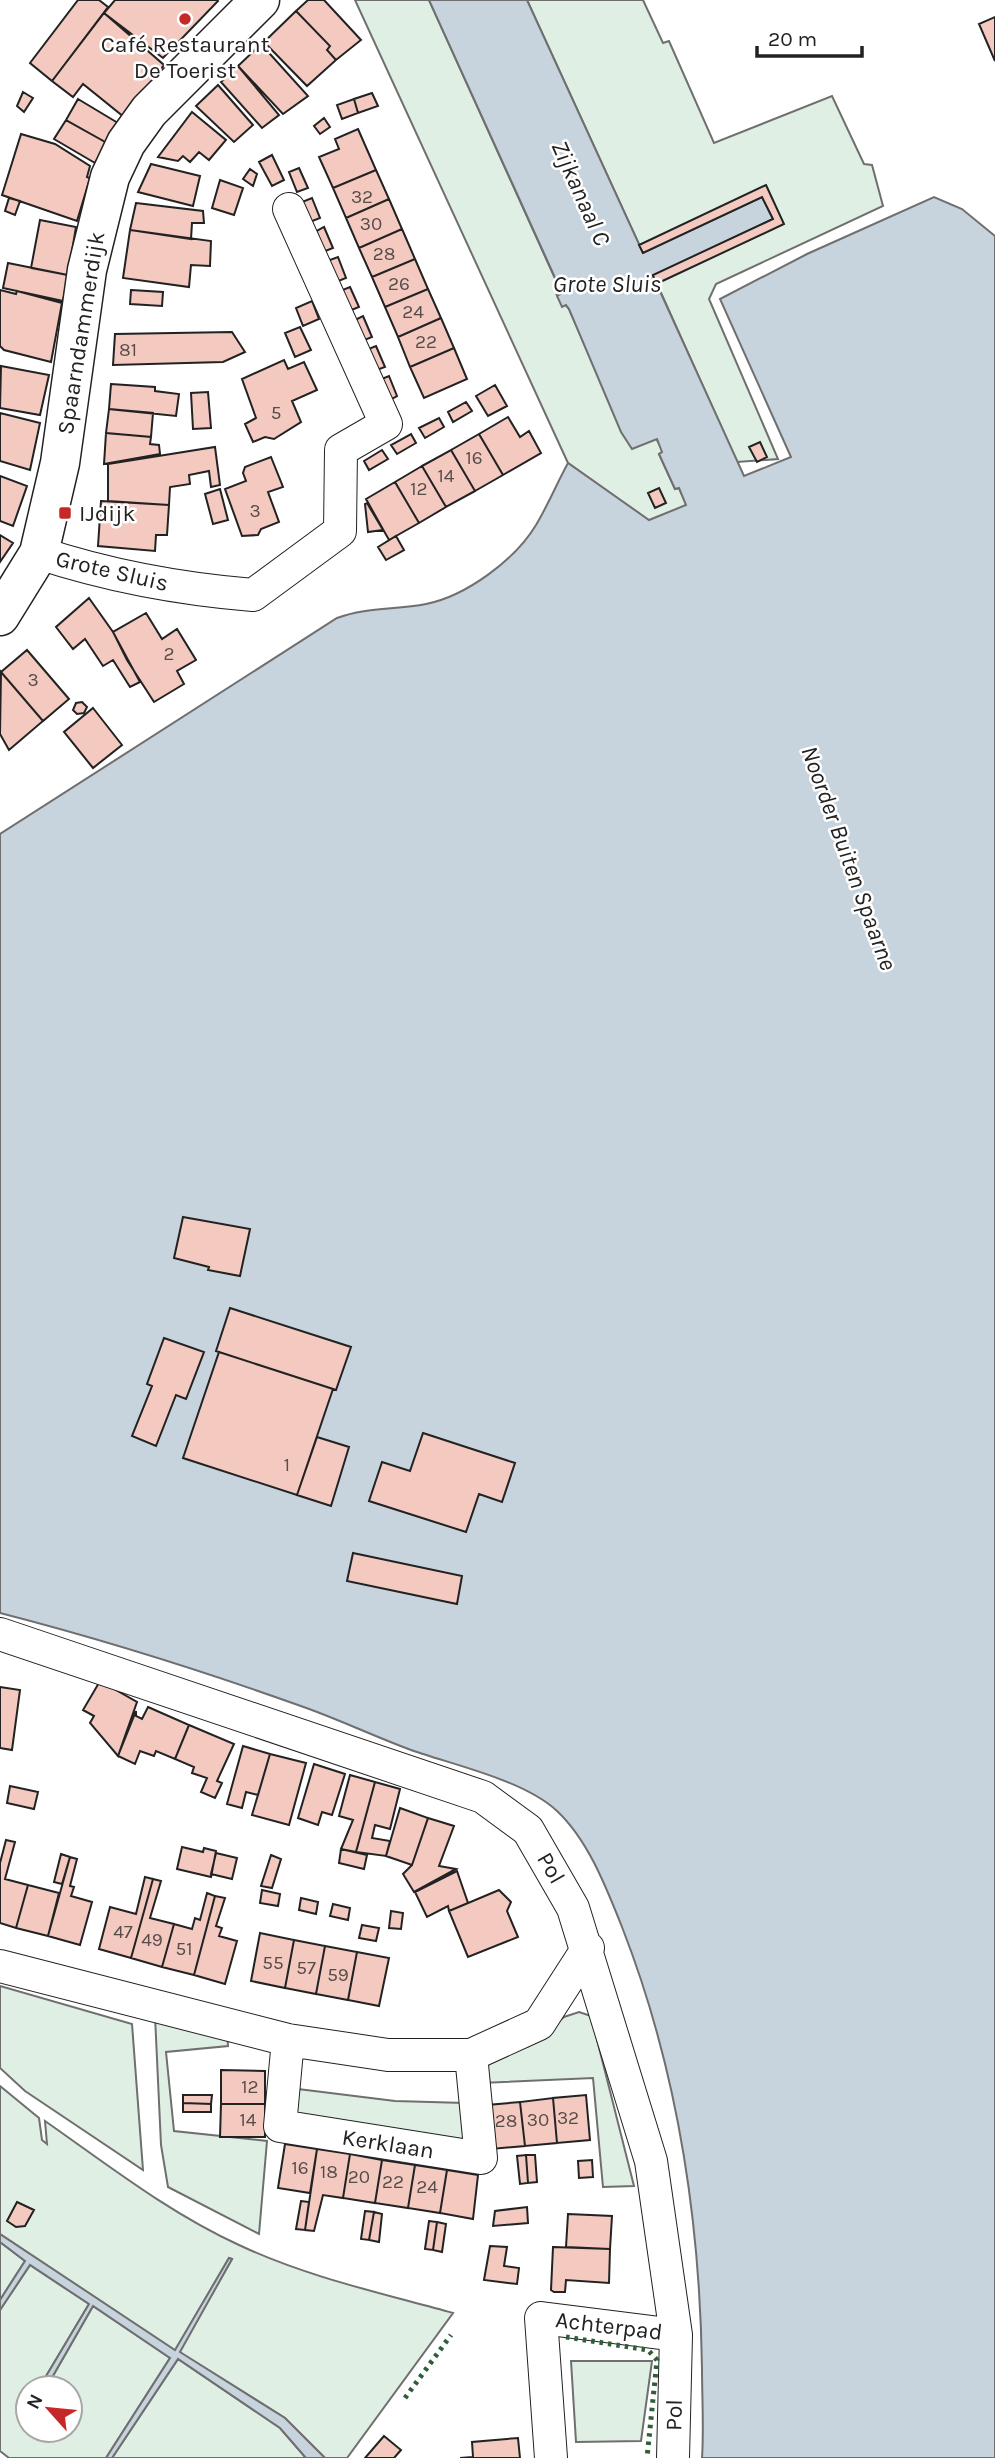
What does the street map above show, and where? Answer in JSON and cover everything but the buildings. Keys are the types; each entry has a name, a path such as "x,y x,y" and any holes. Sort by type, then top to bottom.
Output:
{"street":[{"name":"Spaarndammerdijk","path":"39,553 60,463 87,270 110,177 126,143 149,111 260,0"},
{"name":"Grote Sluis","path":"39,553 102,572 197,590 253,595 340,531 341,450 386,425 289,209"},
{"path":"0,617 39,553"},
{"name":"Pol","path":"0,1634 483,1797 528,1830 556,1873 588,1948 651,2161 676,2335 673,2458"},
{"path":"0,1966 288,2040 388,2055 471,2056 539,2024 588,1948"},
{"name":"Kerklaan","path":"288,2040 280,2126 481,2158 471,2056"},
{"name":"Achterpad","path":"551,2458 541,2318 676,2335"}],"green space":[{"path":"355,0 429,0 562,294 557,295 569,309 623,431 656,438 663,452 659,454 675,489 679,488 687,505 649,521 568,463"},
{"path":"527,0 643,0 663,43 669,41 714,143 832,96 864,164 872,165 883,206 716,284 709,299 778,459 737,462 653,275 772,219 763,198 643,253"},
{"path":"0,1986 132,2024 143,2170 25,2091 0,2068"},
{"path":"579,2012 591,2016 634,2186 603,2187 593,2078 481,2083 477,2064 529,2046 564,2017"},
{"path":"155,2016 227,2031 228,2046 166,2052 174,2131 267,2141 259,2234 168,2187 161,2145"},
{"path":"0,2086 39,2118 42,2140 47,2144 45,2121 139,2188 213,2232 291,2266 453,2313 347,2458 325,2458 285,2418 179,2352 232,2259 229,2258 175,2351 0,2234"},
{"path":"298,2089 395,2101 465,2103 468,2146 295,2119"},
{"path":"0,2242 25,2261 0,2300"},
{"path":"30,2265 89,2304 47,2374 14,2374 14,2444 84,2444 84,2374 54,2374 93,2306 170,2358 106,2458 9,2458 0,2451 0,2310"},
{"path":"178,2359 280,2428 306,2458 112,2458"},
{"path":"571,2361 652,2361 641,2441 576,2442"}],"water":[{"path":"429,0 527,0 643,253 762,197 773,219 653,276 744,476 791,457 720,299 807,254 934,197 962,209 995,236 995,2458 702,2458 702,2369 696,2256 682,2144 671,2089 641,1980 603,1880 578,1836 557,1811 526,1790 507,1782 411,1750 298,1705 150,1656 0,1613 0,834 337,618 359,612 426,604 473,585 503,563 527,538 568,463 649,520 686,505 679,488 675,489 659,454 662,452 657,439 632,449 621,432 569,309 566,305 562,307 557,296 562,293"},
{"path":"0,2234 175,2350 229,2258 232,2259 180,2352 285,2418 325,2458 306,2458 280,2428 178,2359 112,2458 106,2458 170,2358 93,2306 54,2374 47,2374 89,2304 30,2265 0,2310 0,2300 25,2261 0,2242"}],"hedge":[{"path":"405,2398 451,2335"},
{"path":"566,2337 648,2350 657,2360 647,2458"}],"place":[{"name":"Café Restaurant De Toerist","path":"185,19"},
{"name":"IJdijk","path":"65,513"}],"water label":[{"name":"Zijkanaal C","path":"581,193"},
{"name":"Noorder Buiten Spaarne","path":"849,858"}]}
